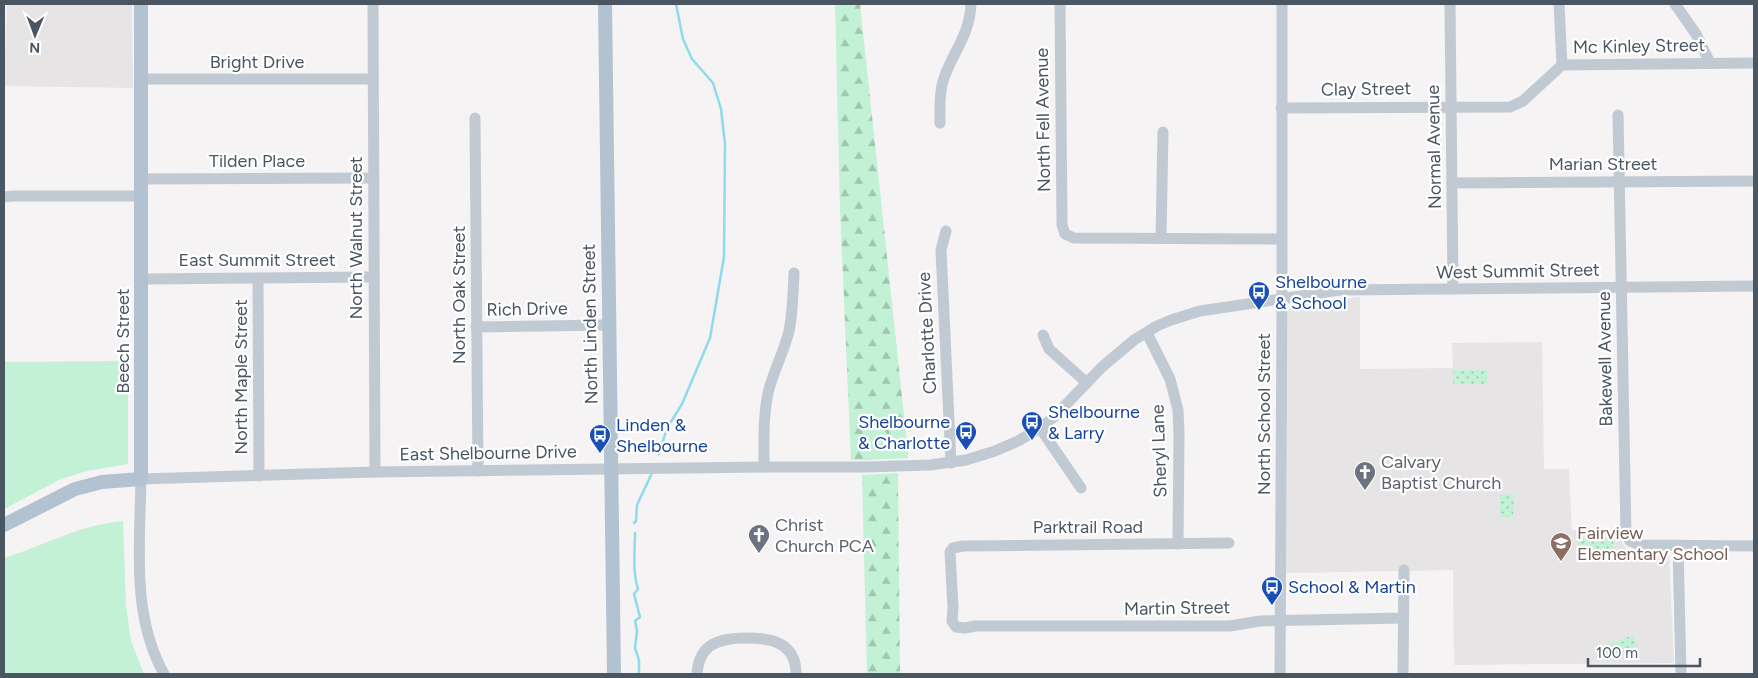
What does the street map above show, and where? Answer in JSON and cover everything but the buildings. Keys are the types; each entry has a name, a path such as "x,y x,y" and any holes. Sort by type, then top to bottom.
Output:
{"main road":[{"name":"Beech Street","path":"141,4 141,479"},
{"name":"North Linden Street","path":"605,4 614,674"},
{"path":"4,525 75,489 102,482 141,479"}],"street":[{"name":"North Walnut Street","path":"372,4 375,472"},
{"path":"940,123 940,94 943,82 966,31 971,4"},
{"name":"North Fell Avenue","path":"1060,4 1062,225 1065,234 1074,238 1161,238"},
{"name":"North School Street","path":"1280,674 1282,4"},
{"name":"Normal Avenue","path":"1450,4 1453,289"},
{"path":"1559,4 1562,64"},
{"path":"1682,6 1710,63"},
{"name":"Mc Kinley Street","path":"1451,106 1510,107 1523,101 1562,64 1754,63"},
{"name":"Bright Drive","path":"142,79 373,79"},
{"name":"Clay Street","path":"1281,108 1451,106"},
{"name":"Bakewell Avenue","path":"1618,115 1625,531 1630,541 1640,545 1678,546"},
{"name":"North Oak Street","path":"475,118 478,471"},
{"path":"1163,132 1161,238 1281,239"},
{"name":"Tilden Place","path":"141,179 373,178"},
{"name":"Marian Street","path":"1452,183 1754,181"},
{"path":"4,197 141,196"},
{"name":"Charlotte Drive","path":"946,231 941,250 950,463"},
{"path":"764,467 766,405 771,382 789,330 793,304 794,273"},
{"name":"East Summit Street","path":"141,279 374,277"},
{"name":"North Maple Street","path":"258,278 259,476"},
{"name":"West Summit Street","path":"1087,383 1113,356 1147,333 1171,320 1200,311 1340,290 1754,286"},
{"name":"Rich Drive","path":"476,327 608,325"},
{"name":"Sheryl Lane","path":"1147,333 1170,379 1178,410 1180,435 1178,544"},
{"path":"1043,335 1048,349 1087,383"},
{"name":"East Shelbourne Drive","path":"141,479 375,472 866,467 950,463 1005,447 1040,428 1063,409 1087,383"},
{"path":"1040,428 1081,488"},
{"name":"Beech Street","path":"141,479 141,600 152,646 164,674"},
{"name":"Parktrail Road","path":"953,623 950,552 953,548 963,546 1229,543"},
{"path":"1682,674 1678,546 1754,546"},
{"path":"1403,674 1404,570"},
{"name":"Martin Street","path":"953,623 956,627 965,628 975,626 1230,626 1260,621 1403,618"},
{"path":"697,674 701,657 713,644 728,638 762,638 777,642 786,648 792,657 796,674"}],"shaded area":[{"path":"7,4 132,4 133,88 4,86"},
{"path":"1360,297 1360,369 1453,368 1452,343 1542,342 1544,469 1569,469 1572,530 1618,531 1620,539 1629,554 1669,554 1674,663 1454,665 1453,570 1286,573 1288,310 1294,305"}],"green space":[{"path":"835,4 860,4 908,453 892,453 884,427 879,423 866,430 867,460 851,460 840,209"},
{"path":"128,361 128,464 87,471 61,479 4,509 4,362"},
{"path":"1453,370 1487,370 1487,384 1453,384"},
{"path":"879,423 884,427 892,453 908,453 908,458 867,460 865,430"},
{"path":"898,473 900,674 867,674 862,475"},
{"path":"1514,494 1513,517 1500,517 1500,495"},
{"path":"123,521 126,606 131,641 144,674 4,674 4,558 93,526"},
{"path":"1578,538 1613,539 1614,553 1593,553 1593,550 1578,550"},
{"path":"1633,635 1637,646 1607,659 1602,648"}],"waterway":[{"path":"659,454 667,428 682,404 710,338 724,257 725,144 721,109 713,83 692,59 683,39 676,4"},
{"path":"634,523 636,521 637,505 651,475"},
{"path":"635,533 634,568 638,589 634,594 640,617 635,621 637,631 635,648 639,660 639,674"}],"place":[{"name":"Shelbourne & School","path":"1259,311"},
{"name":"Shelbourne & Larry","path":"1032,441"},
{"name":"Shelbourne & Charlotte","path":"966,451"},
{"name":"Linden & Shelbourne","path":"600,454"},
{"name":"Calvary Baptist Church","path":"1365,491"},
{"name":"Christ Church PCA","path":"759,554"},
{"name":"Fairview Elementary School","path":"1561,562"},
{"name":"School & Martin","path":"1272,606"}]}
